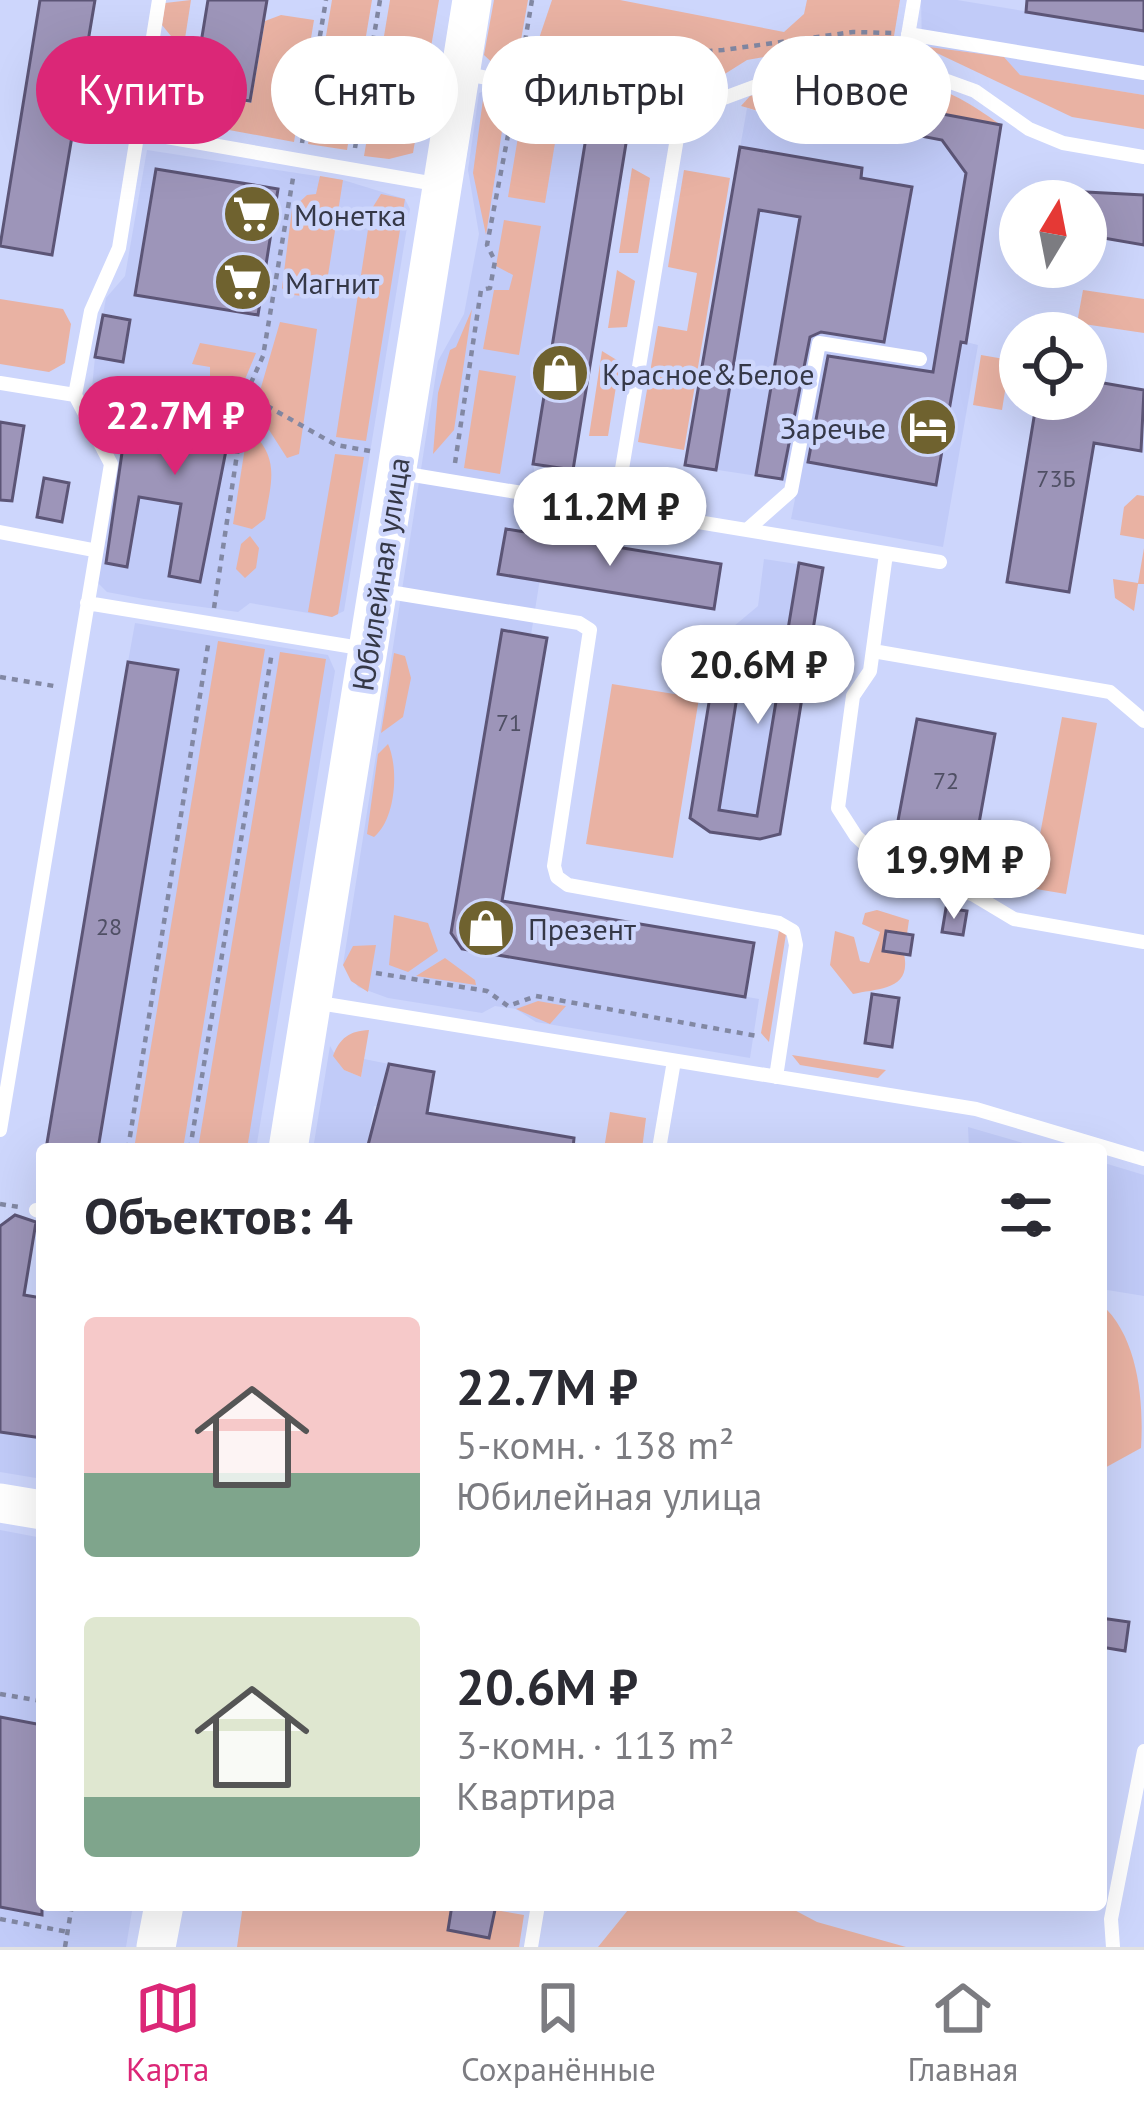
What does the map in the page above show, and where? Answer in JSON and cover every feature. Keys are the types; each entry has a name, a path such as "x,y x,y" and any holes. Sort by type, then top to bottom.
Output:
{"main road":[{"name":"Юбилейная улица","path":"289,1143 377,590 383,461 442,185 472,0"},
{"path":"0,1503 36,1509"},
{"path":"157,1947 163,1911"}],"lane":[{"path":"153,36 159,0"},
{"path":"914,0 908,34 1144,73"},
{"path":"461,74 482,78"},
{"path":"951,83 974,91 1029,129 1063,143 1144,157"},
{"path":"0,1130 93,550 111,464 75,395 91,311 119,248 136,144"},
{"path":"205,144 442,185"},
{"path":"621,475 676,144"},
{"path":"748,529 791,491 820,343 920,359"},
{"path":"0,383 75,395"},
{"path":"383,461 940,562"},
{"path":"0,532 93,550"},
{"path":"886,554 870,671 853,696 838,808 856,836 885,862 974,895 1014,919 1144,942"},
{"path":"377,590 579,623 590,630 554,866 557,877 568,885 779,922 793,931 796,945 776,1077"},
{"path":"87,603 368,650"},
{"path":"873,652 1110,692 1144,721"},
{"path":"311,1002 976,1109 1090,1143"},
{"path":"659,1143 674,1061"},
{"path":"1107,1148 1144,1159"},
{"path":"1113,1947 1111,1918 1144,1751"},
{"path":"531,1947 537,1911"}],"path":[{"path":"302,148 326,0"},
{"path":"351,170 380,0"},
{"path":"526,36 532,0"},
{"path":"728,49 853,32 908,34"},
{"path":"453,475 481,290 490,288 495,261 487,245 506,144"},
{"path":"214,609 246,394 262,356 295,172"},
{"path":"246,394 336,446 383,461"},
{"path":"191,1143 275,634"},
{"path":"129,1143 210,638"},
{"path":"0,677 73,688"},
{"path":"376,973 487,991 501,1005 536,996 757,1036"},
{"path":"0,1694 36,1700"},
{"path":"64,1947 71,1911"},
{"path":"0,1919 68,1932"}],"shaded area":[{"path":"191,0 185,36 171,36 162,25 165,3"},
{"path":"332,0 372,0 366,36 326,36"},
{"path":"390,0 439,0 433,36 384,36"},
{"path":"494,0 528,0 522,36 487,36"},
{"path":"552,0 620,0 784,32 804,14 807,0 900,0 894,36 752,36 752,59 728,72 728,36 540,36"},
{"path":"921,0 957,0 1144,31 1144,95 1019,75 1004,57 951,50 951,36 922,36"},
{"path":"281,15 314,20 311,36 271,36 271,138 247,133 247,102 251,103 265,21"},
{"path":"951,50 1004,57 1020,75 1144,95 1144,129 1072,117 951,60"},
{"path":"479,93 482,144 585,144 533,464 547,535 531,635 502,631 458,893 494,954 759,999 750,1058 536,1022 516,1009 495,1006 482,1013 388,998 358,987 343,965 438,361 464,314 479,234 468,170"},
{"path":"951,94 959,98 1001,125 951,116"},
{"path":"482,107 482,144 500,144 486,235 473,173"},
{"path":"747,108 752,110 752,144 951,144 951,116 1001,125 966,342 978,345 943,547 791,519 795,499 783,480 685,465"},
{"path":"308,144 348,144 347,150"},
{"path":"366,144 415,144 413,153 389,159 364,156"},
{"path":"517,144 555,144 545,203 508,197"},
{"path":"147,150 343,180 405,199 410,209 344,611 332,617 250,603 238,612 144,599 107,592 98,583 120,457 105,434 92,388 95,357 106,298 125,276"},
{"path":"632,168 650,178 638,253 619,253"},
{"path":"684,170 730,178 684,450 638,442 658,326 687,331 697,273 668,267"},
{"path":"320,176 343,180 326,288 317,298 286,294 282,288 292,209 307,195 316,194"},
{"path":"381,194 405,199 366,441 336,437 371,210"},
{"path":"504,220 541,226 519,355 483,349 494,290 509,290 513,275 496,266"},
{"path":"617,270 635,281 627,327 608,328"},
{"path":"1083,290 1144,299 1144,333 1107,327 1107,312 1079,312"},
{"path":"0,299 63,309 71,324 65,363 49,372 0,364"},
{"path":"472,309 454,430 433,454 438,393 450,350 456,347"},
{"path":"280,322 317,329 299,454 287,458 255,408"},
{"path":"200,343 256,353 243,384 210,379 210,367 192,364"},
{"path":"602,351 620,362 608,436 589,436"},
{"path":"981,355 999,358 999,409 973,405"},
{"path":"479,370 516,376 500,474 464,468"},
{"path":"248,428 265,449 271,469 265,519 252,529 233,524"},
{"path":"335,454 364,457 338,614 332,617 308,612"},
{"path":"1137,495 1144,496 1144,539 1120,535 1124,507"},
{"path":"250,536 259,548 256,568 245,578 236,569 241,544"},
{"path":"1144,548 1144,584 1138,584 1134,611 1115,598 1113,579 1138,583"},
{"path":"764,559 823,568 780,834 760,839 710,832 690,818 721,637 758,606"},
{"path":"135,623 328,655 335,671 257,1143 99,1143 178,671 128,662"},
{"path":"218,641 265,649 184,1143 135,1143"},
{"path":"280,652 326,659 248,1143 199,1143"},
{"path":"394,653 405,656 411,678 403,717 381,733"},
{"path":"612,684 699,698 673,858 586,844"},
{"path":"1062,717 1097,723 1066,894 1030,888"},
{"path":"388,744 394,766 393,793 387,818 374,837 367,834 378,754"},
{"path":"877,910 909,920 907,934 886,931 883,950 904,954 903,975 890,986 853,994 830,965 835,931 854,937 860,961 869,963 880,932 862,924 865,913"},
{"path":"394,915 428,923 438,951 408,972 389,965"},
{"path":"780,925 786,934 769,1042 761,1033"},
{"path":"376,945 368,992 351,981 343,965 353,946"},
{"path":"445,958 475,980 476,985 416,976"},
{"path":"538,1001 566,1006 550,1024 516,1009"},
{"path":"369,1030 361,1077 344,1070 333,1056 346,1037"},
{"path":"330,1046 344,1070 361,1077 364,1059 389,1064 382,1106 374,1106 369,1143 314,1143"},
{"path":"792,1055 886,1070 878,1078 800,1065"},
{"path":"610,1112 646,1118 643,1143 605,1143"},
{"path":"968,1127 1023,1143 969,1143"},
{"path":"1107,1164 1144,1175 1144,1296 1107,1290"},
{"path":"1107,1310 1123,1333 1136,1370 1141,1448 1107,1467"},
{"path":"0,1344 36,1350 36,1478 0,1472"},
{"path":"0,1530 36,1537 36,1911 132,1911 126,1947 0,1947"},
{"path":"242,1911 451,1911 448,1930 489,1938 495,1911 524,1915 519,1947 237,1947"},
{"path":"627,1911 796,1911 817,1922 906,1947 598,1947"}],"building":[{"path":"40,0 95,0 89,36 36,36 36,144 71,144 52,255 0,246"},
{"path":"208,0 267,0 250,101 247,36 202,36"},
{"path":"1027,0 1144,0 1144,31 1026,12"},
{"path":"951,116 1001,125 966,343 961,342 936,485 808,462 828,356 933,372 966,173 945,144 951,144"},
{"path":"585,144 626,144 573,470 533,464"},
{"path":"740,147 862,168 861,178 912,187 884,342 821,332 810,337 782,479 756,475 800,217 759,210 716,470 685,465"},
{"path":"156,169 278,189 258,315 135,295"},
{"path":"1107,193 1144,195 1144,245 1107,239"},
{"path":"103,315 130,320 123,362 95,357"},
{"path":"1107,384 1144,390 1141,451 1094,443 1069,592 1007,582 1034,420 1107,420"},
{"path":"160,392 235,405 200,582 169,576 181,504 139,497 127,567 106,563 124,439 151,443"},
{"path":"0,422 24,426 12,501 0,500"},
{"path":"44,478 69,483 62,522 37,517"},
{"path":"506,529 721,564 714,609 498,574"},
{"path":"799,563 823,568 780,834 760,839 710,832 690,818 716,660 742,665 719,810 757,816"},
{"path":"502,630 547,638 502,901 754,943 745,997 462,949 451,933"},
{"path":"128,662 178,670 99,1143 47,1143"},
{"path":"917,719 995,734 976,840 897,826"},
{"path":"946,908 967,911 963,935 942,932"},
{"path":"886,931 913,935 910,955 883,951"},
{"path":"872,994 899,998 892,1047 865,1043"},
{"path":"389,1064 434,1072 427,1113 574,1138 574,1143 369,1143"},
{"path":"15,1215 36,1222 24,1295 36,1297 36,1437 0,1432 0,1226"},
{"path":"1107,1619 1129,1622 1125,1651 1107,1648"},
{"path":"0,1717 36,1724 36,1911 42,1915 0,1907"},
{"path":"451,1911 495,1911 489,1938 448,1930"}],"place":[{"name":"Монетка","path":"252,214"},
{"name":"Магнит","path":"243,282"},
{"name":"Красное&Белое","path":"560,373"},
{"name":"Заречье","path":"928,427"},
{"name":"Презент","path":"486,928"}]}
